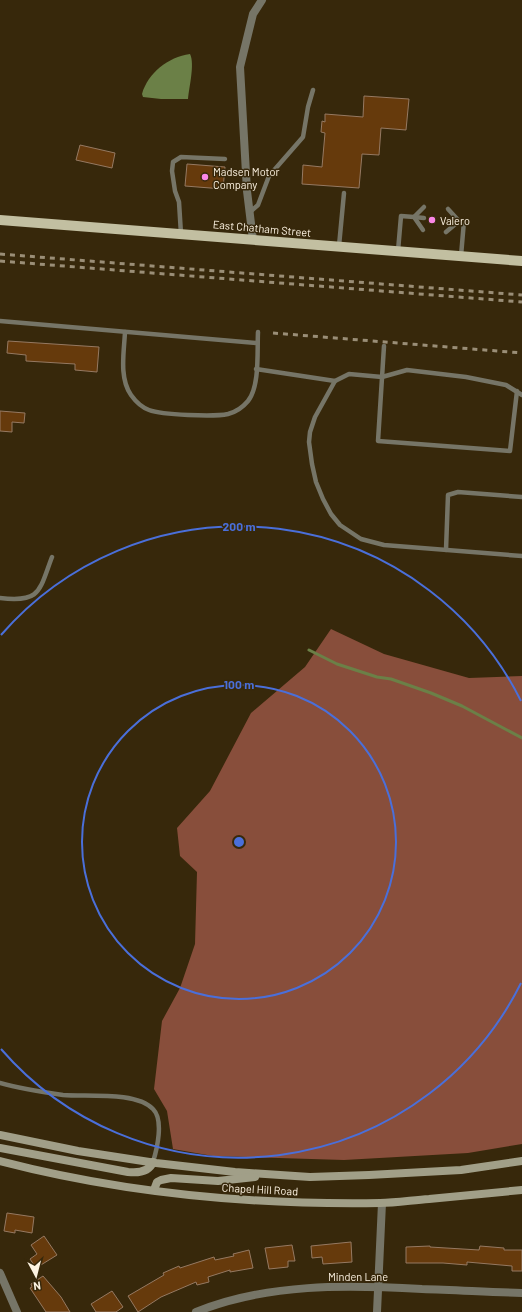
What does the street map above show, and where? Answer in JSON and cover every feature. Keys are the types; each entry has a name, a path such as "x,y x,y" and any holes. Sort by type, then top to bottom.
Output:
{"main road":[{"name":"East Chatham Street","path":"0,220 522,261"},
{"name":"Chapel Hill Road","path":"0,1135 78,1151 153,1162 235,1172 310,1177 461,1170 522,1162"},
{"path":"0,1148 128,1172 142,1171 149,1168 153,1162"},
{"name":"Chapel Hill Road","path":"0,1160 28,1168 99,1182 154,1190 237,1199 299,1203 382,1203 522,1190"},
{"path":"154,1190 157,1182 165,1179 218,1181 276,1175"}],"street":[{"path":"253,240 246,183 240,67 253,14 262,0"},
{"path":"377,1312 382,1203"},
{"path":"0,1273 17,1312"},
{"name":"Minden Lane","path":"196,1312 222,1303 247,1297 290,1290 329,1286 378,1286 522,1293"}],"lane":[{"path":"250,212 258,206 270,176 303,137 308,107 313,90"},
{"path":"181,234 179,202 175,191 172,171 174,162 181,157 225,159"},
{"path":"339,246 344,193"},
{"path":"414,217 424,207"},
{"path":"448,209 459,221"},
{"path":"398,251 401,216 424,218"},
{"path":"414,217 423,230"},
{"path":"447,220 464,221 461,256"},
{"path":"446,232 459,221"},
{"path":"0,321 257,343"},
{"path":"125,332 123,373 126,387 135,401 151,411 161,413 215,416 228,414 239,410 253,394 258,332"},
{"path":"384,346 378,441 510,451 517,391"},
{"path":"256,369 335,381"},
{"path":"522,395 506,385 466,377 407,370 382,377 349,374 335,381 315,417 310,432 309,442 316,482 323,499 331,514 340,525 352,535 371,543 522,556"},
{"path":"446,550 448,494 458,492 522,497"},
{"path":"0,598 21,600 30,598 36,593 40,586 52,557"},
{"path":"0,1083 34,1091 58,1094 136,1099 147,1104 154,1109 158,1117 159,1124 156,1152 153,1162"}],"shaded area":[{"path":"190,54 192,69 188,99 143,97 142,94 145,86 160,67 167,62"},
{"path":"331,629 384,654 469,678 522,676 522,1144 468,1153 344,1160 213,1156 173,1149 167,1111 154,1089 162,1021 180,988 195,944 197,872 180,856 177,828 210,791 251,713 305,667"}],"building":[{"path":"364,96 409,99 406,130 381,128 379,155 362,154 359,188 302,184 303,165 322,167 325,133 321,132 322,121 325,122 325,114 363,117"},
{"path":"80,145 115,153 112,168 76,160"},
{"name":"Madsen Motor Company","path":"187,164 225,167 223,189 185,186"},
{"path":"8,341 99,347 97,372 75,370 75,364 26,361 26,355 7,353"},
{"path":"0,411 25,413 24,423 12,422 12,432 0,431"},
{"path":"7,1213 34,1217 32,1233 15,1230 15,1233 4,1231"},
{"path":"44,1236 57,1255 36,1268 30,1259 37,1254 31,1245"},
{"path":"351,1242 352,1262 323,1264 322,1257 312,1258 311,1246"},
{"path":"292,1245 295,1261 288,1261 288,1267 269,1269 265,1248"},
{"path":"430,1246 479,1250 480,1246 504,1248 504,1250 522,1250 522,1271 512,1271 512,1266 467,1262 467,1265 443,1263 406,1263 406,1247"},
{"path":"249,1250 253,1268 230,1272 230,1270 208,1277 209,1282 197,1285 196,1282 161,1297 138,1312 128,1296 164,1275 163,1273 179,1266 180,1268 214,1257 215,1260 234,1256 233,1254"},
{"path":"43,1276 61,1297 70,1312 46,1312 30,1288 32,1287 31,1284"},
{"path":"112,1291 123,1307 116,1312 96,1312 91,1304"}],"waterway":[{"path":"309,650 337,664 377,677 391,679 431,693 462,706 522,738"}],"railway":[{"path":"0,254 522,295"},
{"path":"0,261 522,302"},
{"path":"273,333 522,353"}],"place":[{"name":"Madsen Motor Company","path":"205,177"},
{"name":"Valero","path":"432,220"}]}
